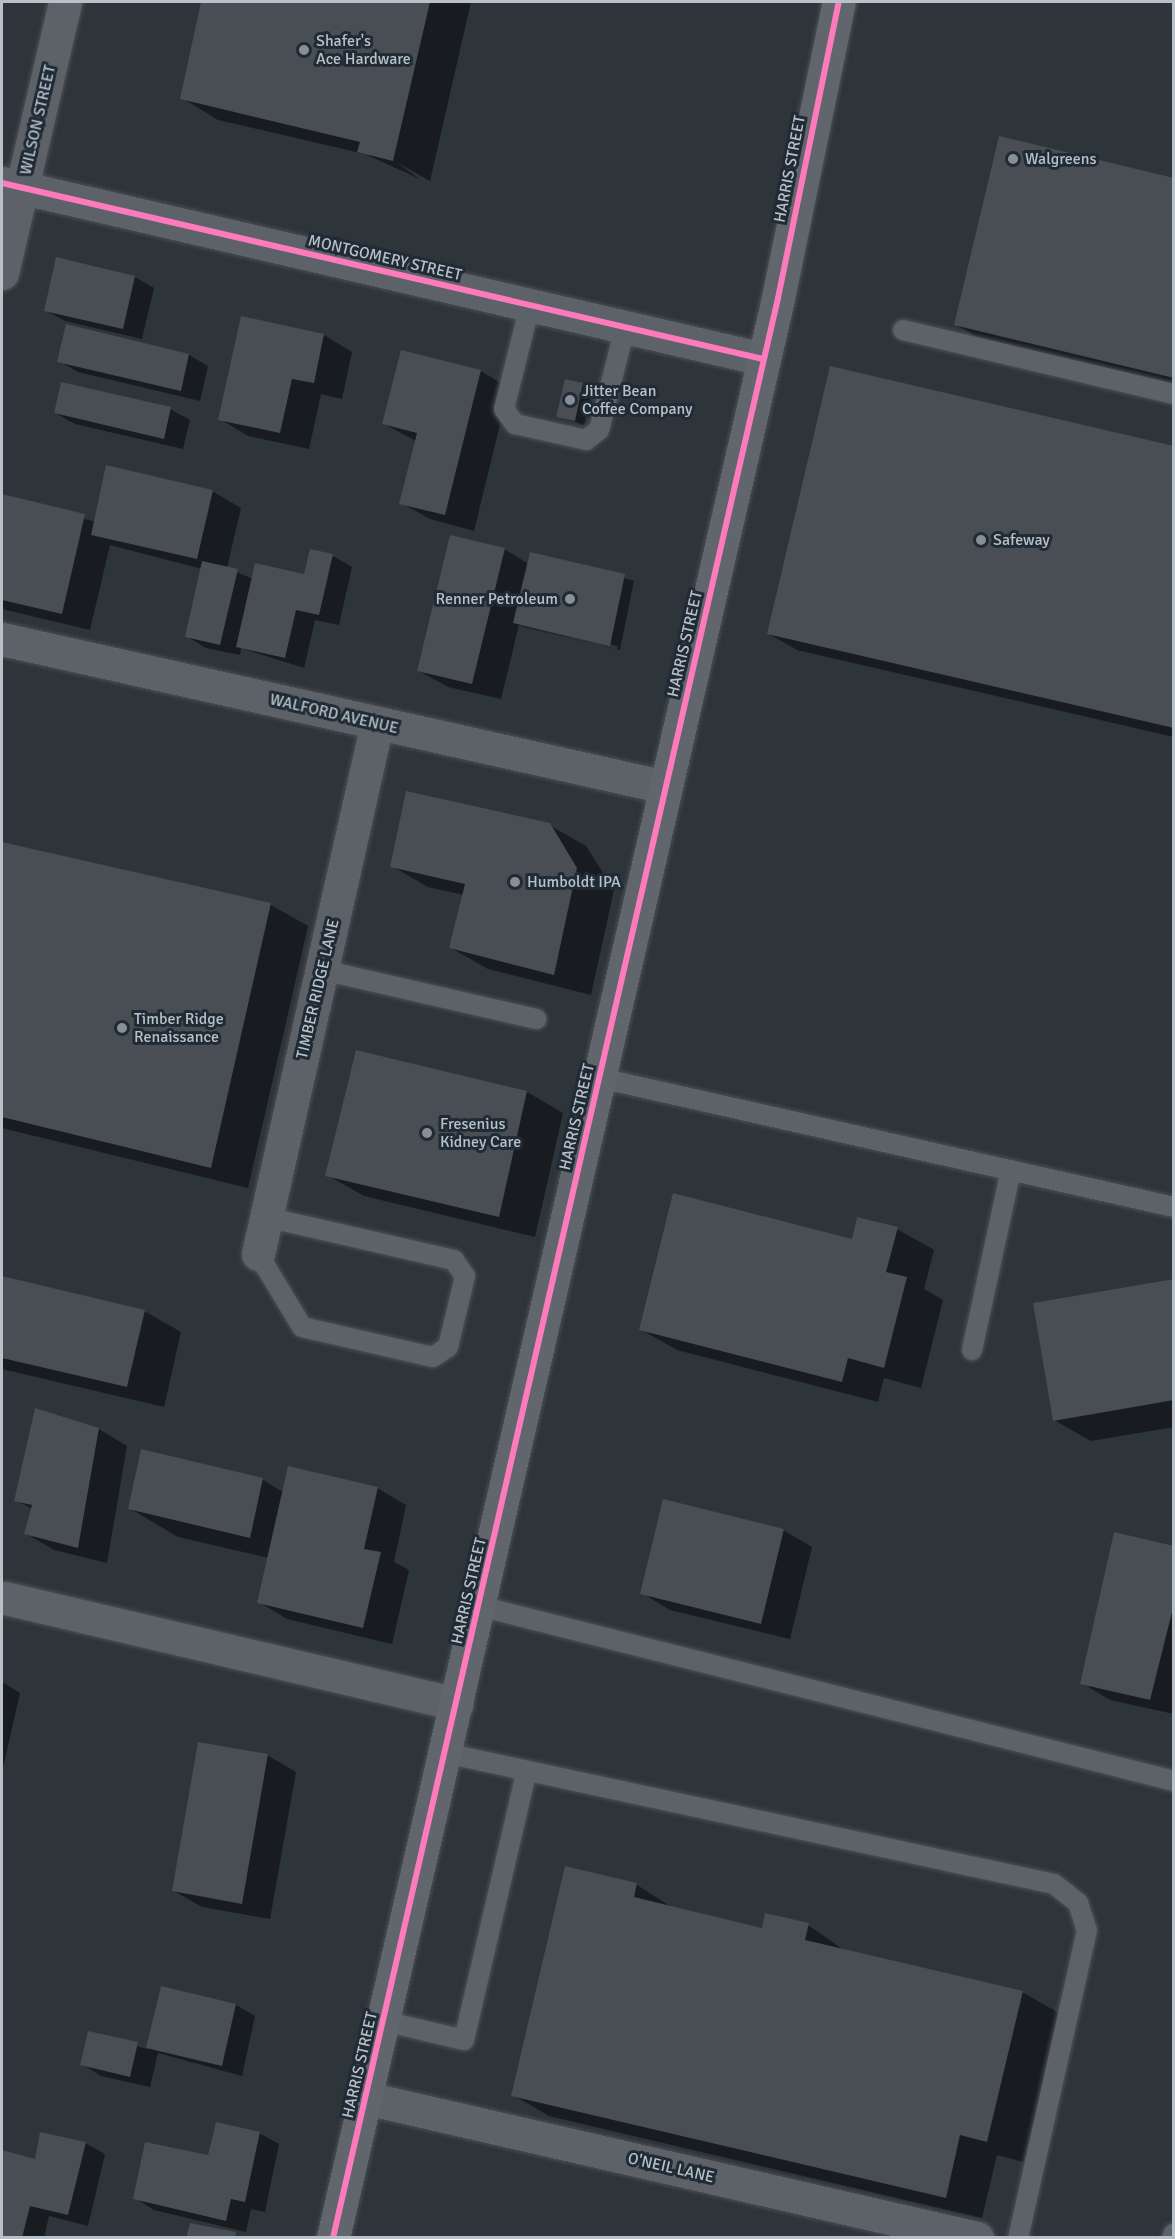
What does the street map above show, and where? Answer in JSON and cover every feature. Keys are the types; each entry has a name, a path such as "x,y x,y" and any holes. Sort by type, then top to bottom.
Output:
{"main road":[{"name":"HARRIS STREET","path":"333,2238 763,359 839,2"}],"street":[{"name":"WILSON STREET","path":"2,273 12,185 65,2"},
{"name":"MONTGOMERY STREET","path":"12,185 763,359"},
{"name":"WALFORD AVENUE","path":"2,639 666,787"},
{"name":"TIMBER RIDGE LANE","path":"258,1254 377,723"},
{"path":"5,1598 457,1704"},
{"name":"O'NEIL LANE","path":"366,2098 977,2238"}],"lane":[{"path":"530,305 504,409 515,424 586,440 599,430 625,328"},
{"path":"903,330 1173,394"},
{"path":"322,970 536,1019"},
{"path":"600,1078 1173,1206"},
{"path":"972,1350 1011,1170"},
{"path":"258,1254 302,1328 433,1357 448,1347 465,1276 454,1260 267,1217"},
{"path":"479,1606 1173,1781"},
{"path":"445,1753 526,1773 1054,1884 1078,1903 1087,1930 1018,2238"},
{"path":"384,2021 464,2040 526,1773"},
{"path":"1172,2238 1173,2233"}],"building":[{"name":"Shafer's Ace Hardware","path":"201,2 430,2 393,161 357,152 360,142 180,99"},
{"path":"999,136 1174,178 1174,378 954,325"},
{"path":"56,257 135,276 123,329 44,311"},
{"path":"241,316 324,334 314,383 292,379 280,433 218,420"},
{"path":"66,324 189,354 181,391 57,362"},
{"path":"401,350 481,370 445,515 399,504 417,433 382,424"},
{"name":"Safeway","path":"830,366 1174,446 1174,728 767,634"},
{"name":"Jitter Bean Coffee Company","path":"565,379 583,383 575,421 556,417"},
{"path":"61,382 171,407 164,439 54,413"},
{"path":"106,465 213,490 197,559 91,535"},
{"path":"2,494 85,514 62,614 2,600"},
{"path":"450,535 505,548 472,684 417,671"},
{"path":"310,549 333,554 319,615 296,610 285,658 236,647 255,563 304,574"},
{"name":"Renner Petroleum","path":"530,552 625,574 610,646 513,623"},
{"path":"202,561 238,569 220,645 185,637"},
{"name":"Humboldt IPA","path":"406,791 550,823 577,868 554,975 449,948 465,884 390,867"},
{"name":"Timber Ridge Renaissance","path":"2,842 271,903 211,1168 2,1117"},
{"name":"Fresenius Kidney Care","path":"356,1050 527,1091 499,1217 325,1176"},
{"path":"673,1193 852,1239 857,1217 898,1227 886,1272 907,1277 884,1368 848,1358 842,1382 639,1330"},
{"path":"2,1276 145,1310 127,1387 2,1358"},
{"path":"1174,1279 1174,1400 1053,1421 1033,1303"},
{"path":"35,1408 99,1428 78,1548 24,1534 32,1505 14,1501"},
{"path":"141,1449 263,1478 250,1538 128,1509"},
{"path":"288,1466 378,1487 364,1549 381,1552 363,1628 257,1603"},
{"path":"663,1499 784,1529 761,1624 640,1594"},
{"path":"1114,1532 1174,1546 1174,1604 1150,1700 1080,1684"},
{"path":"198,1742 268,1754 242,1904 172,1891"},
{"path":"565,1866 637,1883 634,1897 762,1928 765,1913 809,1923 805,1940 1023,1991 987,2142 960,2135 946,2198 511,2096"},
{"path":"161,1986 236,2004 222,2066 146,2048"},
{"path":"88,2031 138,2042 130,2077 80,2065"},
{"path":"216,2122 260,2132 245,2202 231,2199 226,2221 133,2199 145,2142 208,2155"},
{"path":"40,2132 86,2142 68,2215 30,2206 22,2238 2,2238 2,2150 35,2159"},
{"path":"190,2223 236,2232 235,2238 186,2238"}],"cycle path":[{"path":"333,2238 778,298 839,2"},
{"path":"2,183 763,359"}],"place":[{"name":"Shafer's Ace Hardware","path":"304,50"},
{"name":"Walgreens","path":"1013,159"},
{"name":"Jitter Bean Coffee Company","path":"570,400"},
{"name":"Safeway","path":"981,540"},
{"name":"Renner Petroleum","path":"570,599"},
{"name":"Humboldt IPA","path":"515,882"},
{"name":"Timber Ridge Renaissance","path":"122,1028"},
{"name":"Fresenius Kidney Care","path":"427,1133"}]}
